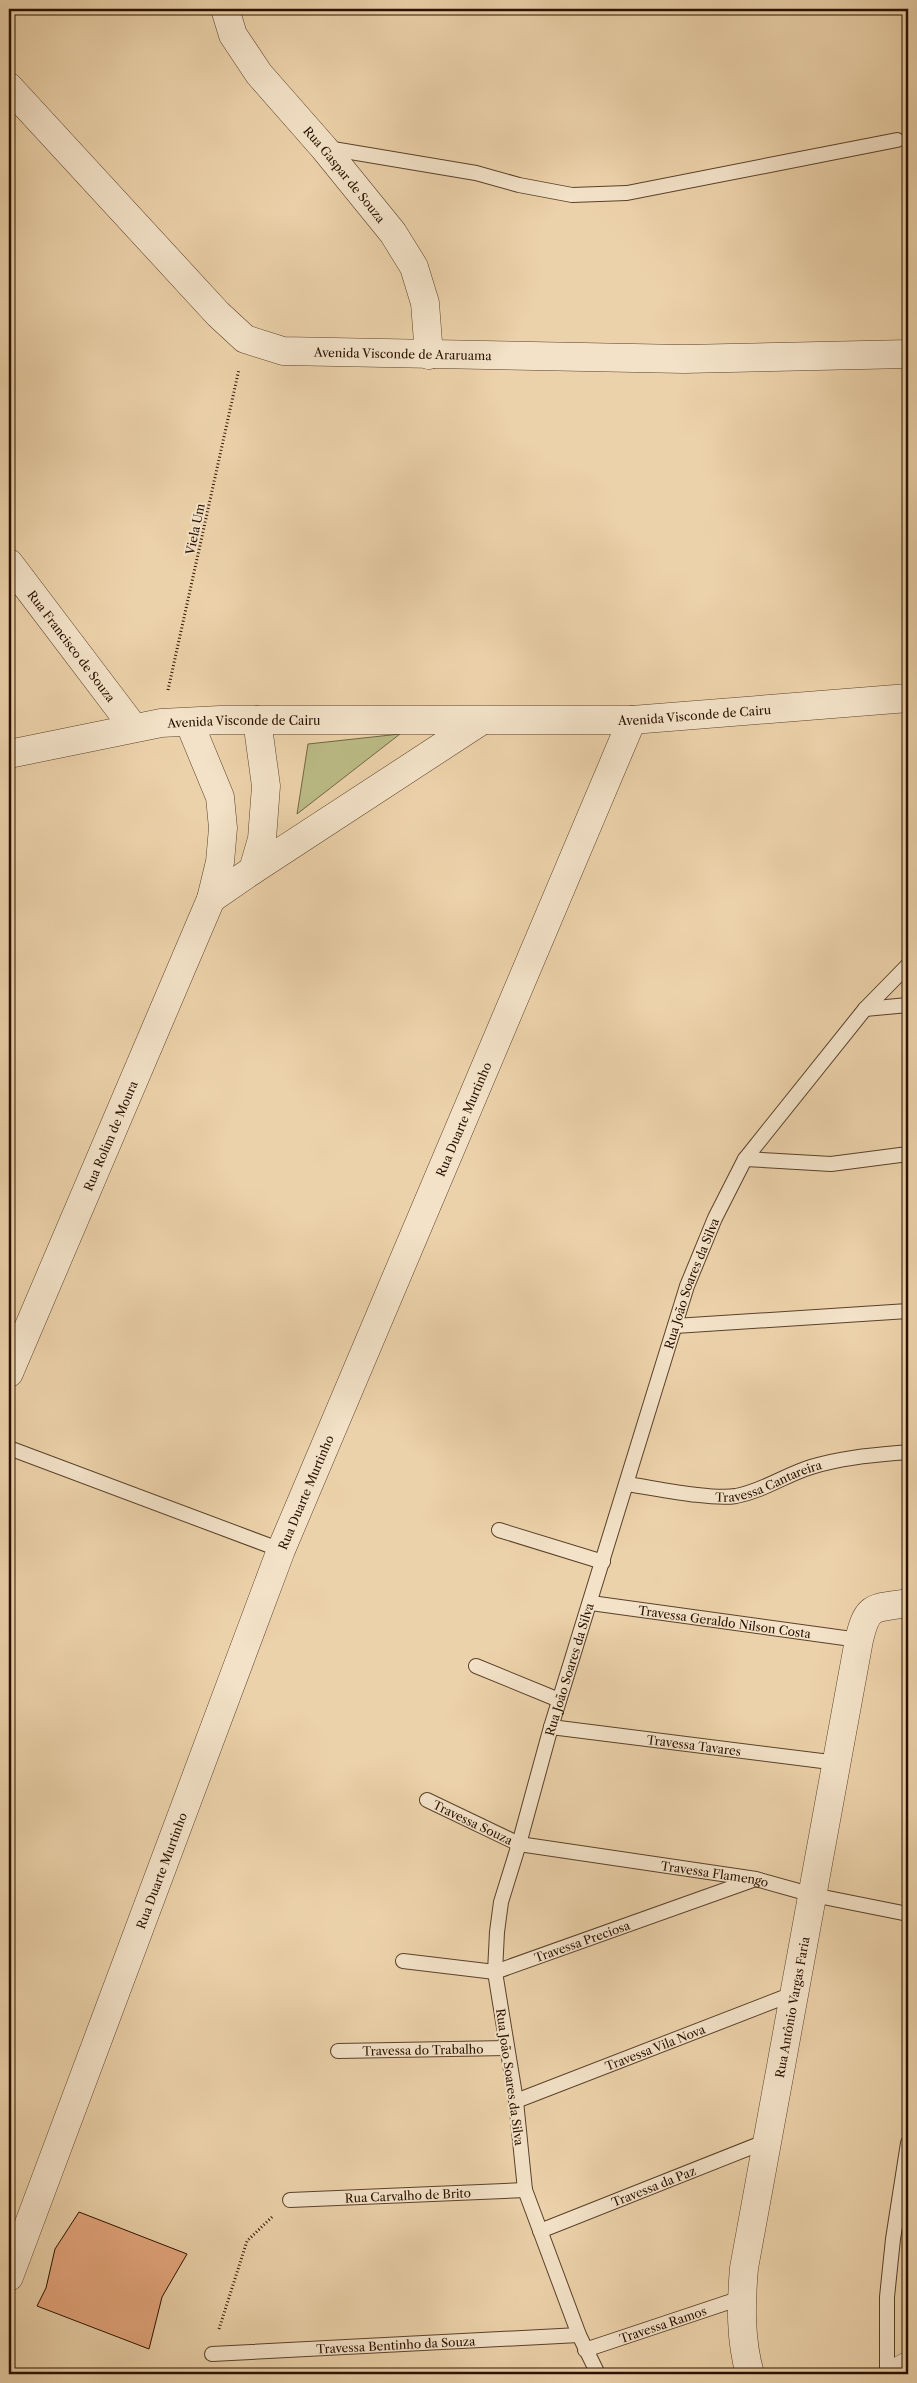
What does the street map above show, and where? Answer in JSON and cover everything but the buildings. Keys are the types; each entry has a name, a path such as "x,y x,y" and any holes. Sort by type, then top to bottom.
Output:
{"street":[{"name":"Rua Gaspar de Souza","path":"224,9 233,35 259,74 324,148 393,233 414,267 425,303 429,355"},
{"name":"Avenida Visconde de Araruama","path":"9,87 191,287 245,339 283,352 684,359 908,354"},
{"name":"Rua Francisco de Souza","path":"9,562 134,728"},
{"name":"Avenida Visconde de Cairu","path":"9,754 161,723 257,720 632,720 908,698"},
{"path":"253,870 262,839 266,786 257,720"},
{"name":"Rua Duarte Murtinho","path":"9,2278 282,1550 632,720"},
{"path":"212,899 253,870 481,721"},
{"name":"Rua Rolim de Moura","path":"9,1373 212,899 222,845 223,828 220,797 189,722"},
{"name":"Rua Antônio Vargas Faria","path":"750,2374 742,2328 741,2298 744,2268 859,1640 864,1618 871,1611 908,1603"},
{"path":"894,2374 908,2366"}],"lane":[{"path":"324,148 476,173 518,185 572,195 627,193 897,140"},
{"name":"Rua João Soares da Silva","path":"598,2374 579,2335 525,2190 516,2101 495,1972 501,1902 559,1700 591,1603 687,1286 715,1218 745,1159 865,1009 908,965"},
{"path":"865,1009 908,1005"},
{"path":"745,1159 831,1164 908,1154"},
{"path":"675,1326 908,1311"},
{"path":"9,1448 282,1550"},
{"name":"Travessa Cantareira","path":"627,1484 701,1494 735,1496 761,1489 809,1468 832,1461 855,1456 908,1452"},
{"path":"499,1530 603,1562"},
{"name":"Travessa Geraldo Nilson Costa","path":"591,1603 859,1640"},
{"path":"476,1666 559,1700"},
{"name":"Travessa Tavares","path":"551,1727 838,1763"},
{"name":"Travessa Souza","path":"426,1800 519,1844"},
{"name":"Travessa Flamengo","path":"519,1844 756,1879 813,1895 908,1914"},
{"name":"Travessa Preciosa","path":"403,1961 495,1972 756,1879"},
{"name":"Travessa Vila Nova","path":"516,2101 795,1993"},
{"name":"Travessa do Trabalho","path":"338,2051 507,2048"},
{"name":"Travessa da Paz","path":"540,2231 767,2141"},
{"path":"887,2374 887,2297 893,2239 908,2143"},
{"name":"Rua Carvalho de Brito","path":"290,2200 525,2190"},
{"name":"Travessa Ramos","path":"585,2350 741,2298"},
{"name":"Travessa Bentinho da Souza","path":"212,2354 579,2335"}],"path":[{"name":"Viela Um","path":"161,723 245,339"},
{"path":"212,2354 247,2241 290,2200"}],"green space":[{"path":"400,734 297,814 308,744"}]}
